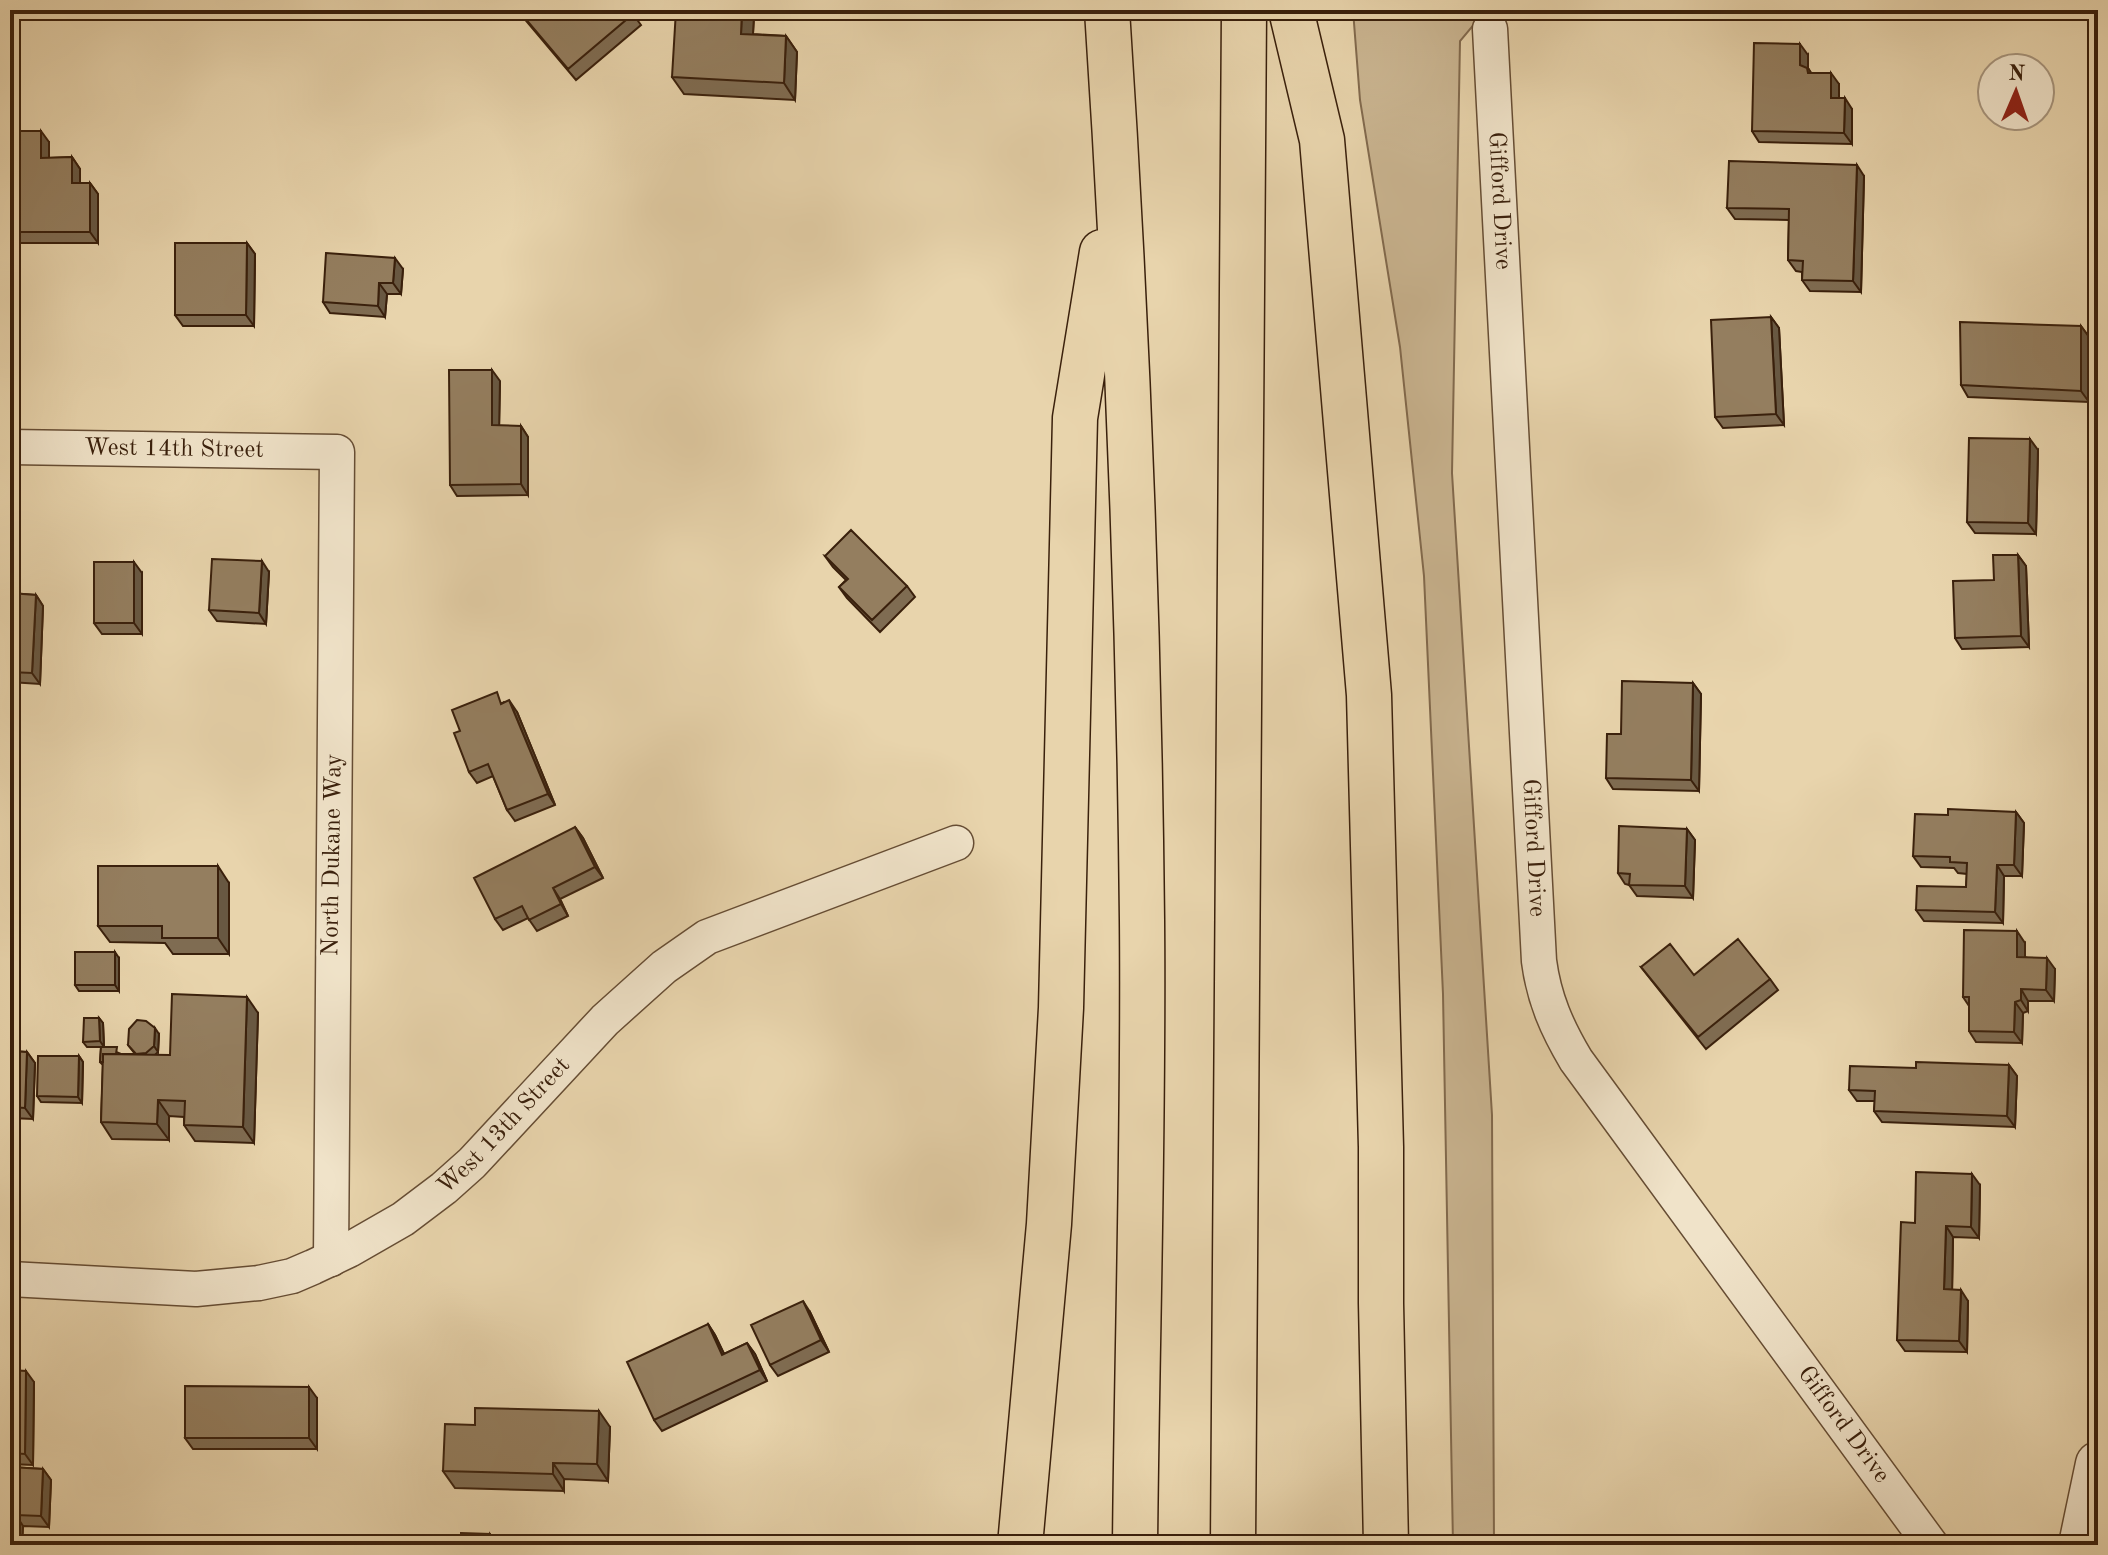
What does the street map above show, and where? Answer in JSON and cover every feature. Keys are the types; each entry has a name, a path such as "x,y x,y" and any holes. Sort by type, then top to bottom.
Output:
{"highway":[{"path":"1107,10 1117,163 1138,649 1142,923 1135,1545"},
{"path":"1233,1545 1244,10"},
{"path":"1291,10 1322,140 1369,695 1381,1147 1386,1545"},
{"path":"1020,1545 1049,1224 1061,1008 1075,418 1117,163"}],"street":[{"name":"Gifford Drive","path":"1490,29 1539,961 1551,1013 1562,1039 1576,1060 1931,1545"},
{"name":"West 14th Street","path":"10,447 337,452"},
{"name":"North Dukane Way","path":"331,1259 337,452"},
{"name":"West 13th Street","path":"10,1279 196,1289 270,1281 292,1276 331,1259 403,1219 444,1188 472,1163 605,1020 664,967 707,937 956,843"},
{"path":"2081,1545 2098,1464"}],"shaded area":[{"path":"1353,10 1486,10 1460,41 1452,473 1492,1115 1494,1545 1453,1545 1443,994 1424,576 1400,347 1360,100"}],"building":[{"path":"518,10 630,10 633,14 568,69"},
{"path":"676,10 742,10 741,34 786,36 784,83 672,77"},
{"path":"1754,43 1800,44 1800,65 1807,68 1808,73 1831,73 1831,98 1845,98 1844,133 1752,131"},
{"path":"10,131 41,131 41,158 72,157 72,183 90,183 90,232 10,232"},
{"path":"1729,161 1857,165 1853,281 1802,280 1803,261 1788,260 1789,209 1727,208"},
{"path":"175,243 247,243 246,315 175,315"},
{"path":"326,253 395,258 393,283 379,283 378,306 323,302"},
{"path":"1771,317 1776,414 1715,417 1711,320"},
{"path":"1960,322 2081,326 2081,391 1961,385"},
{"path":"449,370 492,370 492,425 521,426 521,484 450,485"},
{"path":"1969,438 2030,439 2028,523 1967,522"},
{"path":"851,530 907,586 872,620 839,587 848,579 825,556"},
{"path":"1993,555 2018,555 2021,636 1955,638 1953,581 1994,580"},
{"path":"212,559 262,561 259,613 209,610"},
{"path":"94,562 134,562 134,623 94,623"},
{"path":"10,593 36,595 32,673 10,672"},
{"path":"1622,681 1693,683 1691,780 1606,778 1607,734 1621,734"},
{"path":"497,692 501,704 509,700 548,794 507,810 488,764 469,772 454,733 460,731 452,710"},
{"path":"1948,809 2016,812 2014,865 1997,865 1995,912 1916,910 1917,886 1966,887 1967,863 1950,862 1950,857 1913,856 1915,814 1948,815"},
{"path":"1619,826 1687,829 1685,886 1629,885 1630,874 1618,873"},
{"path":"575,827 595,867 553,888 561,904 529,920 522,906 495,919 474,878"},
{"path":"98,866 218,866 218,938 162,938 162,926 98,926"},
{"path":"1964,930 2017,931 2017,957 2047,958 2046,990 2021,989 2021,1000 2015,1002 2014,1032 1969,1031 1969,997 1963,997"},
{"path":"1738,939 1770,979 1698,1037 1641,967 1670,944 1694,975"},
{"path":"75,952 115,952 115,985 75,985"},
{"path":"172,994 247,997 243,1127 184,1125 185,1101 158,1100 157,1124 101,1122 103,1054 170,1055"},
{"path":"84,1018 99,1018 100,1041 83,1042"},
{"path":"137,1020 146,1021 155,1028 154,1046 146,1053 136,1054 128,1045 129,1029"},
{"path":"101,1047 117,1047 116,1054 103,1054 103,1062 100,1062"},
{"path":"10,1051 27,1052 25,1108 10,1107"},
{"path":"38,1056 79,1056 78,1097 37,1096"},
{"path":"1916,1062 2009,1065 2007,1116 1874,1111 1875,1091 1849,1090 1850,1066 1916,1068"},
{"path":"1916,1172 1972,1174 1971,1227 1946,1226 1944,1289 1961,1290 1959,1341 1897,1340 1901,1222 1915,1223"},
{"path":"803,1301 821,1340 770,1365 751,1325"},
{"path":"708,1324 722,1355 747,1343 760,1370 654,1420 627,1362"},
{"path":"10,1370 26,1371 25,1454 10,1453"},
{"path":"185,1386 309,1387 309,1438 185,1438"},
{"path":"475,1408 599,1411 597,1464 553,1463 553,1474 443,1471 445,1424 475,1425"},
{"path":"10,1467 43,1469 41,1516 16,1515 14,1534 10,1534"},
{"path":"461,1533 490,1534 490,1545 461,1545"}]}
